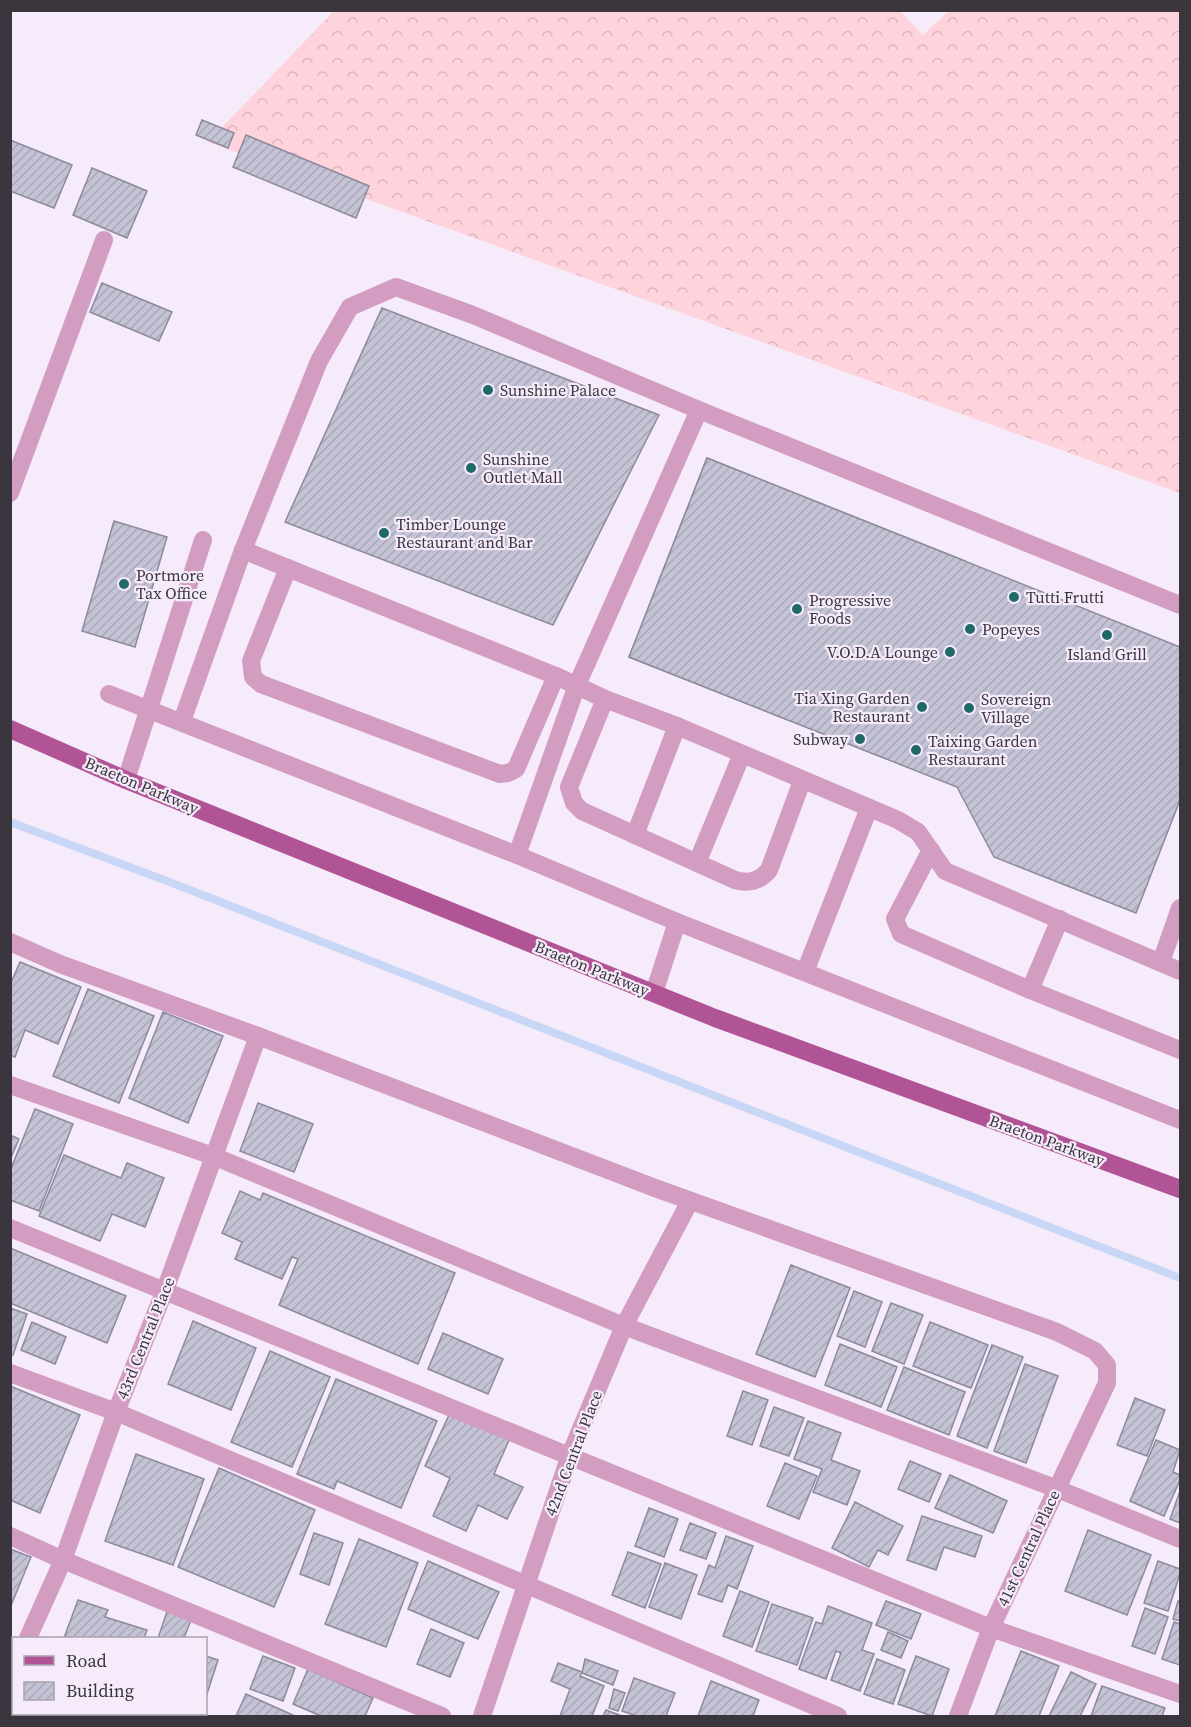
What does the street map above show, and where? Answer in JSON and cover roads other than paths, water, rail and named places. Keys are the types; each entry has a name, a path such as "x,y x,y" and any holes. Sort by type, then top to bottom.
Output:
{"main road":[{"name":"Braeton Parkway","path":"10,729 126,780 654,993 1180,1190"}],"street":[{"path":"10,493 104,240"},
{"path":"182,722 243,550 319,361 350,307 396,287 473,315 699,410 1180,605"},
{"path":"517,855 576,684 699,410"},
{"path":"126,780 203,540"},
{"path":"243,550 576,684 605,699 677,726 908,825 918,832 945,871 1180,970"},
{"path":"288,568 251,661 253,676 261,684 500,774 516,769 556,676"},
{"path":"109,694 517,855 677,922 1180,1120"},
{"path":"605,699 569,787 574,803 582,811 741,882 760,879 770,870 802,781"},
{"path":"635,835 677,726"},
{"path":"697,863 742,754"},
{"path":"805,972 869,808"},
{"path":"931,850 895,919 898,929 905,937 1180,1050"},
{"path":"1161,962 1180,908"},
{"path":"1030,990 1060,919"},
{"path":"654,993 677,922"},
{"path":"10,942 60,964 258,1036 690,1201"},
{"name":"43rd Central Place","path":"28,1637 63,1560 116,1412 165,1290 258,1036"},
{"path":"10,1085 213,1156 624,1326 1055,1488 1180,1539"},
{"name":"42nd Central Place","path":"482,1716 570,1455 624,1326 690,1201"},
{"name":"41st Central Place","path":"690,1201 1057,1332 1095,1351 1107,1365 1107,1383 1055,1488 991,1628 958,1716"},
{"path":"10,1228 991,1628 1180,1694"},
{"path":"10,1373 116,1412 838,1716"},
{"path":"10,1536 442,1716"}],"waterway":[{"path":"10,822 167,881 1180,1278"}],"place":[{"name":"Sunshine Palace","path":"488,390"},
{"name":"Sunshine Outlet Mall","path":"471,468"},
{"name":"Timber Lounge Restaurant and Bar","path":"384,533"},
{"name":"Portmore Tax Office","path":"124,584"},
{"name":"Tutti Frutti","path":"1014,597"},
{"name":"Progressive Foods","path":"797,609"},
{"name":"Popeyes","path":"970,629"},
{"name":"Island Grill","path":"1107,635"},
{"name":"V.O.D.A Lounge","path":"950,652"},
{"name":"Tia Xing Garden Restaurant","path":"922,707"},
{"name":"Sovereign Village","path":"969,708"},
{"name":"Subway","path":"860,739"},
{"name":"Taixing Garden Restaurant","path":"916,750"}]}
